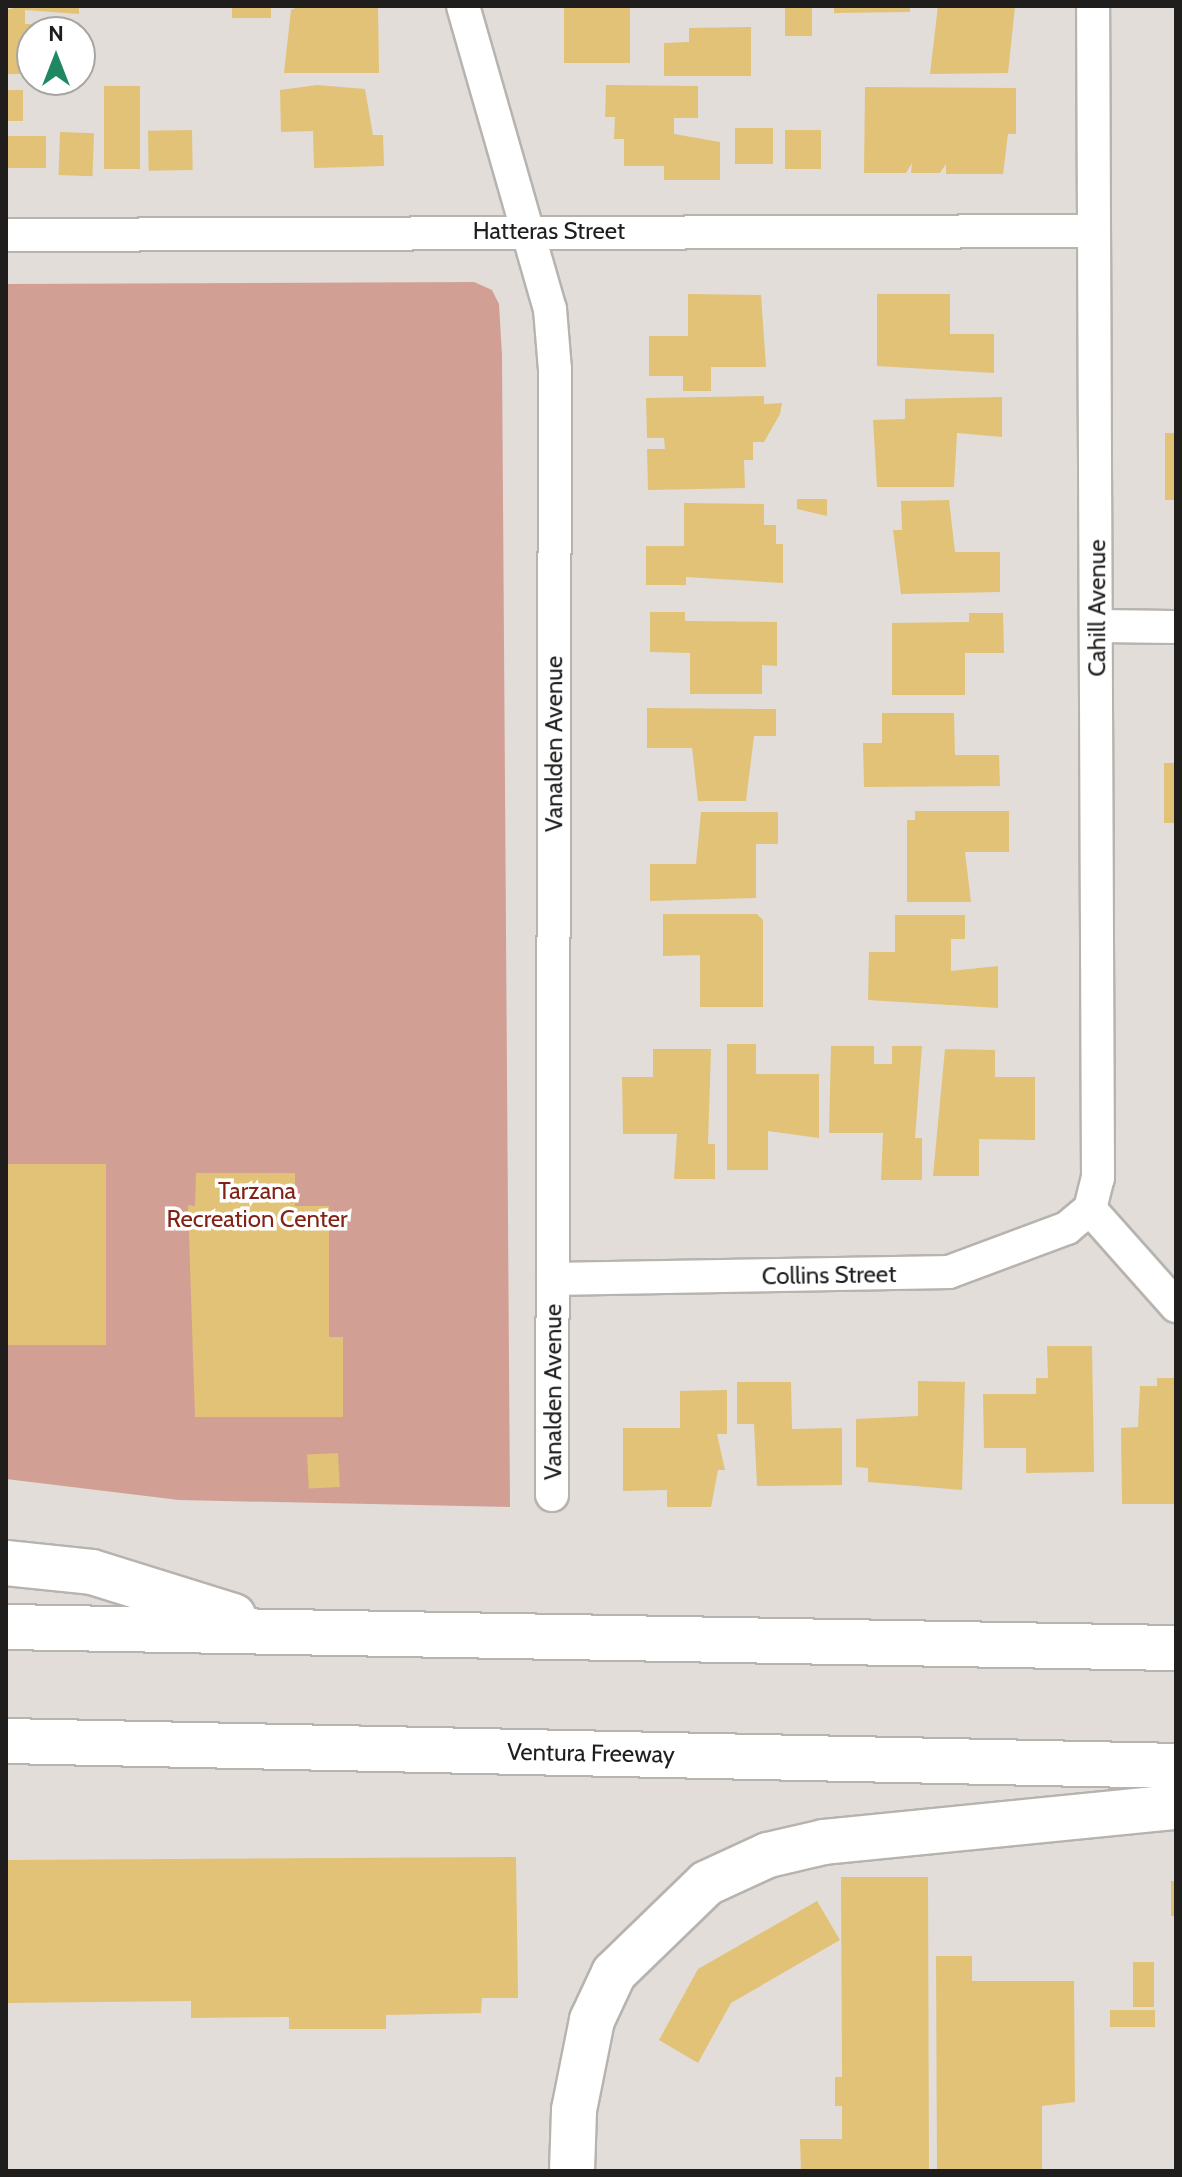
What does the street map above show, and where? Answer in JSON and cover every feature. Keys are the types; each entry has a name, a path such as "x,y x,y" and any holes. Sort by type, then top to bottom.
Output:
{"highway":[{"path":"6,1563 92,1572 282,1631"},
{"path":"6,1627 1176,1648"},
{"name":"Ventura Freeway","path":"6,1741 1176,1766"},
{"path":"572,2171 574,2110 592,2020 614,1973 707,1883 768,1855 824,1842 1176,1807"}],"street":[{"name":"Vanalden Avenue","path":"463,6 550,309 555,370 552,1495"},
{"name":"Cahill Avenue","path":"1090,1209 1098,1178 1093,6"},
{"name":"Hatteras Street","path":"6,235 1093,231"},
{"path":"1097,626 1176,627"},
{"path":"1090,1209 1176,1306"},
{"name":"Collins Street","path":"553,1279 949,1272 1067,1228 1090,1209"}],"green space":[{"name":"Tarzana Recreation Center","path":"474,282 492,290 499,304 502,355 510,1507 179,1500 6,1479 6,284"}],"building":[{"path":"22,6 79,6 79,14 25,10 25,16 16,16 16,74 6,74 6,10"},
{"path":"232,6 271,6 271,18 232,18"},
{"path":"300,6 378,6 379,73 284,73 291,10"},
{"path":"564,6 630,6 630,63 564,63"},
{"path":"785,6 812,6 812,36 785,36"},
{"path":"834,6 910,6 910,12 834,13"},
{"path":"938,6 1015,6 1008,73 930,74"},
{"path":"751,27 751,76 664,76 664,43 689,42 689,28"},
{"path":"317,85 365,89 373,135 383,135 384,166 314,168 313,131 281,132 280,90"},
{"path":"606,85 698,86 698,118 674,118 674,134 720,142 720,180 664,180 664,166 624,166 624,139 614,139 615,117 605,117"},
{"path":"104,86 140,86 140,169 104,169"},
{"path":"865,87 1016,88 1016,134 1008,134 1003,174 946,174 946,164 940,173 911,173 912,163 906,173 864,173"},
{"path":"6,90 16,90 16,96 23,96 23,121 6,121"},
{"path":"735,128 773,128 773,164 735,164"},
{"path":"192,130 193,170 149,171 148,131"},
{"path":"785,130 821,130 821,169 785,169"},
{"path":"60,132 94,133 92,176 58,175"},
{"path":"6,136 46,136 46,168 6,168"},
{"path":"688,294 761,295 766,367 711,367 711,391 683,391 683,376 649,376 649,336 688,336"},
{"path":"877,294 950,294 950,334 994,334 994,373 877,366"},
{"path":"764,396 764,404 782,403 780,414 764,442 753,442 753,460 744,460 745,488 648,490 647,449 665,449 664,438 647,438 646,398"},
{"path":"1002,397 1002,437 957,433 954,487 877,487 873,420 905,419 905,399"},
{"path":"1165,433 1176,433 1176,500 1165,500"},
{"path":"797,499 827,499 827,516 797,509"},
{"path":"949,500 955,552 1000,552 1000,592 901,594 893,530 902,530 901,501"},
{"path":"684,503 764,504 764,525 776,525 776,544 783,544 783,583 686,577 686,585 646,585 646,546 684,546"},
{"path":"650,612 685,612 685,621 777,622 777,666 762,665 762,694 690,694 690,653 650,652"},
{"path":"969,613 1003,613 1004,653 965,653 965,695 892,695 892,623 969,622"},
{"path":"647,708 776,709 776,736 754,736 746,801 698,801 692,748 647,748"},
{"path":"882,713 954,713 955,755 999,755 1000,786 864,787 863,743 882,743"},
{"path":"1164,763 1176,763 1176,823 1164,823"},
{"path":"915,811 1009,811 1009,852 965,852 971,902 907,902 907,820 915,820"},
{"path":"701,812 778,812 778,844 756,844 756,898 650,901 650,864 696,864"},
{"path":"663,914 757,914 763,920 763,1007 700,1007 700,955 663,956"},
{"path":"895,915 965,915 965,939 951,939 951,971 998,966 998,1008 868,1000 869,952 895,952"},
{"path":"727,1044 756,1044 756,1074 819,1074 819,1138 768,1131 768,1170 727,1170"},
{"path":"831,1046 874,1046 874,1064 892,1064 892,1046 922,1046 915,1138 922,1138 922,1180 881,1180 883,1133 829,1133"},
{"path":"653,1049 711,1049 708,1144 715,1144 715,1179 674,1179 677,1134 623,1134 622,1077 653,1077"},
{"path":"945,1049 995,1050 995,1077 1035,1077 1035,1140 979,1139 979,1176 933,1176"},
{"path":"6,1164 106,1164 106,1345 6,1345"},
{"path":"196,1173 295,1173 295,1206 329,1206 329,1337 343,1337 343,1417 195,1417 188,1205 195,1206"},
{"path":"1047,1346 1092,1346 1094,1472 1026,1473 1026,1448 984,1448 983,1394 1036,1394 1036,1378 1048,1378"},
{"path":"1157,1378 1176,1378 1176,1504 1122,1504 1121,1428 1138,1427 1140,1386 1157,1386"},
{"path":"918,1381 965,1382 962,1490 868,1482 868,1468 856,1467 856,1419 918,1416"},
{"path":"737,1382 791,1382 792,1429 842,1428 842,1485 757,1486 754,1424 737,1424"},
{"path":"727,1390 727,1434 717,1434 725,1470 718,1470 711,1507 667,1507 667,1490 623,1491 623,1428 680,1428 680,1391"},
{"path":"338,1453 340,1487 309,1489 307,1455"},
{"path":"516,1857 518,1998 482,1998 481,2013 386,2015 386,2029 289,2029 289,2017 191,2018 191,2001 6,2003 6,1860"},
{"path":"841,1877 928,1877 929,2171 801,2171 800,2139 842,2139 842,2106 835,2106 835,2077 842,2077"},
{"path":"1171,1881 1176,1881 1176,1916 1171,1916"},
{"path":"817,1901 840,1940 731,2003 698,2063 659,2040 698,1969"},
{"path":"936,1956 972,1956 972,1981 1074,1981 1075,2102 1042,2106 1042,2171 937,2171"},
{"path":"1133,1962 1154,1962 1154,2007 1133,2007"},
{"path":"1110,2010 1155,2010 1155,2027 1110,2027"}]}
